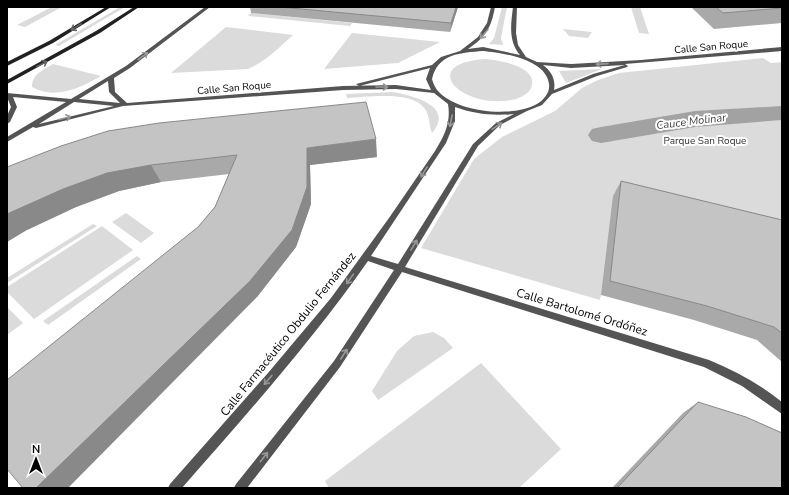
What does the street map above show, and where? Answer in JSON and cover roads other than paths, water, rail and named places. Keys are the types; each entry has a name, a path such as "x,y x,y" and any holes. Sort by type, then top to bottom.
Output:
{"main road":[{"path":"7,64 51,42 109,7"},
{"path":"7,82 91,36 137,7"}],"street":[{"path":"7,140 111,78 208,7"},
{"path":"462,52 486,32 490,23 493,7"},
{"path":"515,7 513,41 517,50 526,58"},
{"name":"Calle San Roque","path":"536,63 571,66 641,62 782,49"},
{"path":"462,52 483,50 505,52 526,58 536,63 547,72 552,83 551,93"},
{"name":"Calle San Roque","path":"343,88 433,66 444,57 462,52"},
{"name":"Calle San Roque","path":"524,111 541,104 551,93 595,75 641,62"},
{"path":"433,66 429,79 436,92 451,103 473,111 499,114 524,111"},
{"path":"111,78 112,92 126,105"},
{"name":"Calle San Roque","path":"27,128 126,105 343,88 396,87 436,92"},
{"path":"7,122 14,107 8,95"},
{"name":"Calle San Roque","path":"8,95 126,105"},
{"name":"Calle Farmacéutico Obdulio Fernández","path":"174,488 268,380 339,294 400,210 445,139 452,122 451,103"},
{"path":"240,488 338,364 400,268 475,145 498,124 524,111"},
{"name":"Calle Bartolomé Ordóñez","path":"366,257 706,363 763,392 782,409"}],"waterway":[{"name":"Cauce Molinar","path":"601,135 695,119 782,113"}],"park label":[{"name":"Parque San Roque","path":"705,140"}]}
